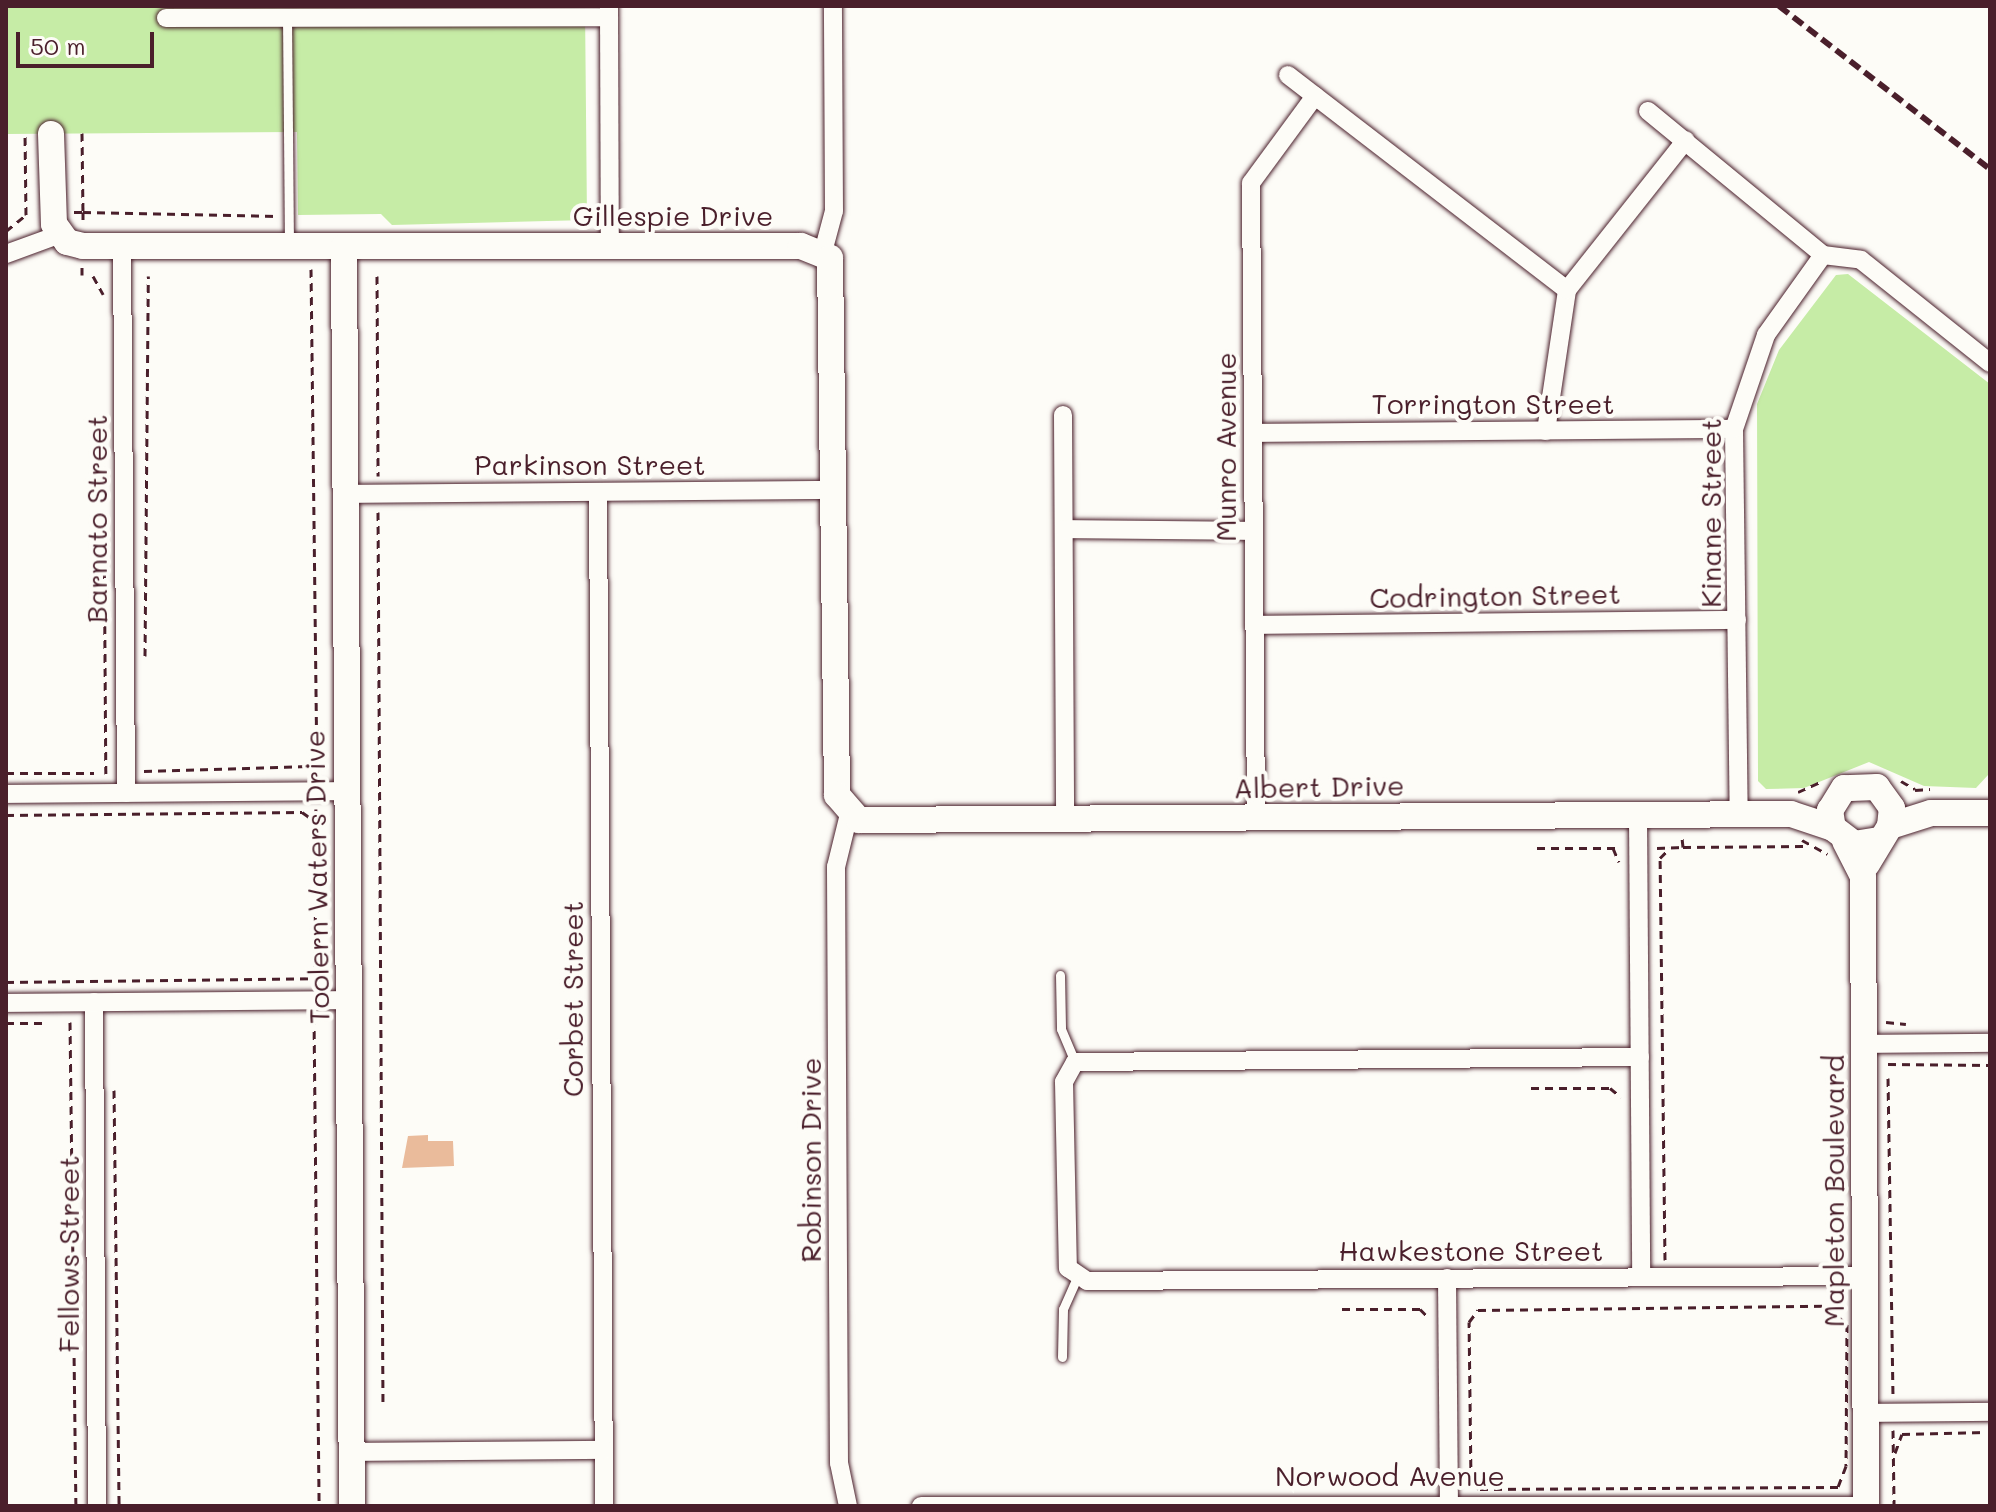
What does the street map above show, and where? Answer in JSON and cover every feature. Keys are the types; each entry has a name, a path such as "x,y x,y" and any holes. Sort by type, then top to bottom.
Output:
{"street":[{"path":"833,6 834,211 823,252 835,271 837,795 849,814"},
{"path":"166,18 609,12 610,248"},
{"path":"1288,75 1567,290"},
{"name":"Munro Avenue","path":"1256,819 1251,183 1315,96"},
{"path":"1648,111 1823,255 1861,260 1990,363"},
{"path":"6,254 58,235 38,134"},
{"path":"1546,431 1567,290 1686,140"},
{"name":"Gillespie Drive","path":"58,235 83,246 300,244 823,252"},
{"name":"Barnato Street","path":"122,245 126,793"},
{"name":"Toolern Waters Drive","path":"344,247 352,1506"},
{"name":"Kinane Street","path":"1739,815 1734,429 1766,335 1823,255"},
{"path":"1063,415 1065,821"},
{"name":"Torrington Street","path":"1253,433 1734,429"},
{"name":"Parkinson Street","path":"345,494 836,490"},
{"name":"Corbet Street","path":"598,492 604,1506"},
{"path":"1064,529 1254,531"},
{"name":"Codrington Street","path":"1254,625 1737,620"},
{"name":"Albert Drive","path":"849,814 870,821 1739,815 1791,814 1835,798 1860,782 1887,796"},
{"path":"6,794 348,791"},
{"path":"1885,833 1887,796 1931,813 1990,813"},
{"path":"1835,798 1839,834 1885,833 1931,813"},
{"name":"Robinson Drive","path":"848,1506 839,1463 836,867 849,814"},
{"name":"Albert Drive","path":"1791,814 1839,834"},
{"path":"1638,815 1641,1277"},
{"name":"Mapleton Boulevard","path":"1866,1506 1880,1413 1866,1276 1865,870 1885,833"},
{"name":"Mapleton Boulevard","path":"1839,834 1865,870"},
{"path":"6,1003 349,1000"},
{"name":"Fellows Street","path":"94,1002 97,1506"},
{"path":"1864,1044 1990,1043"},
{"path":"1077,1278 1066,1260 1064,1082 1075,1062 1640,1057"},
{"name":"Hawkestone Street","path":"1077,1278 1866,1276"},
{"path":"1447,1278 1449,1503"},
{"path":"1880,1413 1990,1412"},
{"path":"352,1452 604,1450"},
{"name":"Norwood Avenue","path":"921,1506 1449,1503 1859,1506"}],"lane":[{"path":"287,17 288,217 300,244"},
{"path":"1060,975 1061,1029 1075,1062"},
{"path":"1062,1357 1063,1309 1077,1278"}],"path":[{"path":"82,133 83,212 288,217"},
{"path":"6,231 26,215 38,134"},
{"path":"300,244 318,791 315,821 314,1023 319,1506"},
{"path":"93,276 103,311"},
{"path":"145,664 148,276"},
{"path":"377,276 383,1403"},
{"path":"6,773 106,774 104,498"},
{"path":"144,757 144,773 317,766"},
{"path":"6,815 302,812 315,821"},
{"path":"1683,847 1803,846"},
{"path":"1613,848 1620,864"},
{"path":"1670,848 1660,858 1664,1259 1671,1268"},
{"path":"6,982 315,978"},
{"path":"1885,1008 1885,1022 1913,1024"},
{"path":"308,1019 314,1023"},
{"path":"6,1023 72,1022 76,1506"},
{"path":"1894,1506 1894,1456 1880,1413 1886,1064 1990,1065"},
{"path":"114,1087 119,1506"},
{"path":"1531,1088 1610,1088 1621,1104"},
{"path":"1826,1306 1840,1314 1847,1324 1846,1466 1838,1487 1479,1489 1471,1481 1469,1322 1478,1310 1826,1306"},
{"path":"1342,1309 1420,1309 1431,1320"},
{"path":"1894,1456 1902,1434 1990,1432"}],"green space":[{"path":"6,6 585,6 587,220 392,225 381,214 298,215 297,132 6,134"},
{"path":"1848,274 1990,384 1990,718 1988,775 1976,788 1924,786 1869,762 1804,788 1766,789 1758,781 1757,404 1779,350 1836,275"}],"building":[{"path":"428,1135 428,1141 453,1141 454,1166 402,1168 408,1136"}],"railway":[{"path":"1779,6 1990,169"}]}
